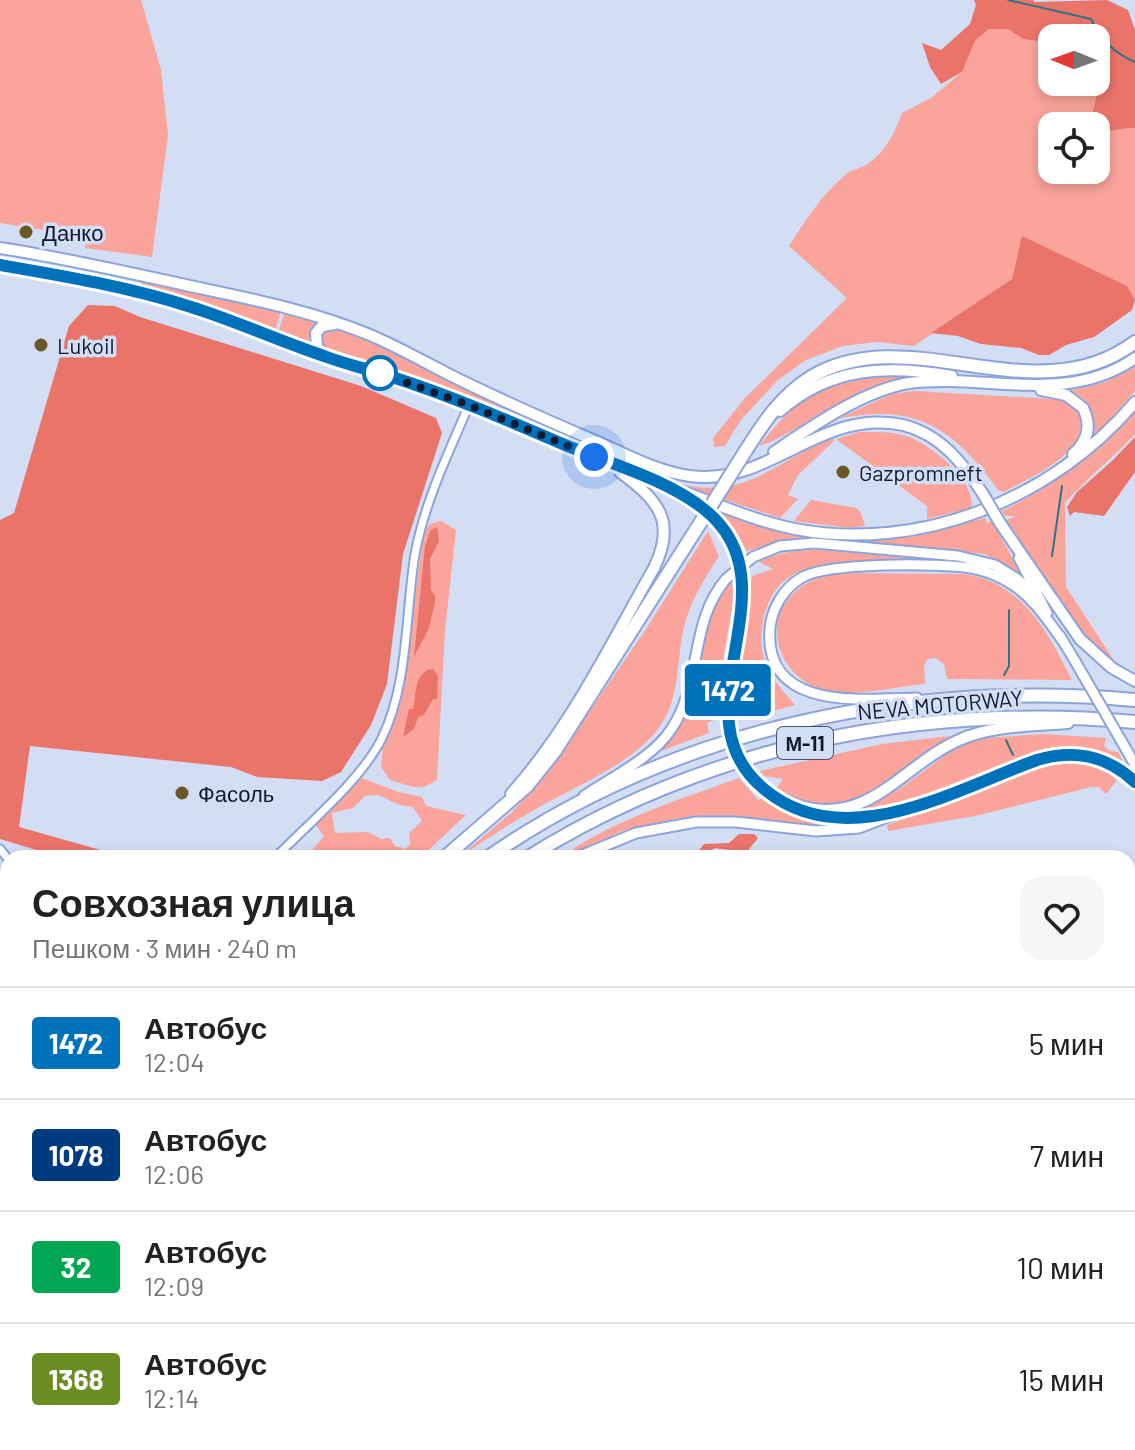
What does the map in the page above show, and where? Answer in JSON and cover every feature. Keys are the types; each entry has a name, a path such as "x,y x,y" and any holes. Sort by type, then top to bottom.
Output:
{"highway":[{"path":"453,850 527,786 555,751 759,430 775,407 792,391 811,377 839,364 867,359 897,358 1022,371 1065,371 1097,363 1135,342"},
{"name":"NEVA MOTORWAY","path":"500,850 560,814 639,776 761,732 865,708 958,697 1053,695 1135,700"},
{"name":"NEVA MOTORWAY","path":"541,850 646,796 738,762 870,729 960,718 1050,717 1135,722"}],"main road":[{"path":"0,248 285,306 343,324 566,429 643,462 680,474 720,477 745,471 827,432 854,424 880,422 908,427 939,442 962,465 1080,639 1112,668 1135,681"},
{"path":"0,265 101,283 191,307 469,405 658,483 793,529 854,534 889,531 941,523 1001,504 1087,451 1135,402"},
{"path":"329,358 317,347 316,333 327,324 343,324"},
{"path":"1013,386 1049,386 1084,381 1113,371 1135,358"},
{"path":"759,430 787,404 814,386 855,372 914,370 1066,395 1077,401 1087,415 1088,431 1081,447 1038,484"},
{"path":"745,471 824,420 896,386 923,382 990,383"},
{"path":"494,814 540,761 561,731 663,548 664,523 653,499 616,469 594,457"},
{"path":"658,483 709,512 721,525 738,554 743,593 727,709 729,733 742,766 773,797 809,809 842,808 875,797 945,748 967,737 1017,727 1105,720"}],"street":[{"path":"283,850 353,778 381,740 397,690 422,520 469,405"},
{"path":"1001,524 1063,641 1135,765"},
{"path":"560,814 645,755 667,735 683,705 707,607 726,579 753,557 780,546 814,543 973,559 995,565 1016,578 1048,614"},
{"path":"958,697 856,699 808,693 787,678 773,655 770,630 776,606 801,578 823,569 969,567 998,576 1026,594 1063,641"},
{"path":"595,850 636,833 686,823 736,822 832,832 859,828 1037,760 1062,754 1098,758 1119,768 1135,782"},
{"path":"773,797 801,812 846,820 885,815 943,796"}],"shaded area":[{"path":"0,0 141,0 161,70 168,135 152,257 85,248 86,237 0,223"},
{"path":"974,0 1107,0 1128,10 1135,30 1135,128 1110,131 1110,112 1093,112 1097,96 1110,96 1110,24 1038,24 1038,41 1023,39 1008,29 989,29 975,41 962,72 941,84 930,67 922,43 941,50 970,24 976,5"},
{"path":"989,29 1008,29 1024,39 1038,41 1038,96 1097,96 1093,112 1038,112 1038,184 1110,184 1110,131 1135,128 1135,300 1127,286 1099,274 1012,279 914,346 877,342 843,346 806,360 778,380 740,421 725,446 714,447 713,438 745,398 847,298 789,246 801,227 846,174 866,165 879,154 902,113 931,98 962,72 975,41"},
{"path":"1022,236 1127,286 1135,300 1132,310 1094,337 1066,345 1049,355 931,333 1012,279"},
{"path":"141,282 281,311 275,331 140,286"},
{"path":"88,305 115,306 140,317 361,386 436,418 442,433 403,554 387,684 371,725 341,772 322,781 257,777 231,767 30,746 19,827 101,850 36,850 0,839 0,520 14,513 69,326"},
{"path":"285,312 316,321 309,333 309,345 278,332"},
{"path":"336,328 382,347 508,411 633,466 495,408 329,350 321,344 320,334 325,329"},
{"path":"1135,367 1135,391 1094,437 1090,409 1069,391 1105,382"},
{"path":"914,374 848,399 785,435 759,446 800,403 824,387 859,375"},
{"path":"914,391 1060,400 1079,412 1079,434 1073,445 1053,464 1004,492 998,490 965,450 930,425 889,414 837,419 892,394"},
{"path":"1135,409 1135,434 1065,503 1066,587 1117,665 1084,637 1006,520 1016,516 1005,516 1002,511 1074,467 1106,440"},
{"path":"859,432 898,434 925,445 959,475 971,497 971,508 927,519 927,506 836,439"},
{"path":"1135,437 1135,472 1104,516 1074,512 1070,516 1067,507 1077,492"},
{"path":"833,438 834,441 798,475 788,495 798,499 780,518 675,483 721,487 740,483 758,477"},
{"path":"811,500 857,508 865,526 849,528 794,521"},
{"path":"720,512 746,523 809,537 747,551 734,528"},
{"path":"985,518 987,523 992,521 1022,575 984,554 850,541 917,535"},
{"path":"441,521 456,530 445,631 437,780 424,787 413,787 390,780 381,767 383,748 400,704 424,532 430,524"},
{"path":"437,527 439,541 430,559 431,590 435,602 429,628 414,657 425,546 430,531"},
{"path":"708,531 719,556 690,608 682,638 675,691 658,729 629,757 467,850 512,812 545,776 646,629"},
{"path":"818,550 948,561 838,563 820,565 790,576 778,587 769,602 761,635 768,668 795,705 740,720 743,702 736,701 752,576 773,569 759,562 766,559 787,552"},
{"path":"837,573 964,574 985,579 1002,587 1031,612 1072,680 947,679 944,664 936,658 927,659 925,684 850,693 826,691 811,685 788,665 777,637 778,622 783,607 793,594 813,580"},
{"path":"732,582 734,596 715,719 707,723 709,733 661,751 687,713 708,622 721,594"},
{"path":"433,669 438,676 437,699 433,699 424,715 418,717 414,729 403,737 419,678 427,670"},
{"path":"1044,734 1106,738 1104,746 1118,752 1126,767 1089,752 1049,750 889,808 850,814 901,788 951,751 967,743 984,738"},
{"path":"950,736 883,784 850,800 814,803 796,798 776,789 783,779 764,776 760,771 882,744"},
{"path":"1063,763 1092,766 1117,780 1106,794 1099,787 1091,787 975,816 888,831 887,825 1037,768"},
{"path":"362,778 398,792 422,797 426,806 466,815 429,850 312,850 324,836 316,825 312,829","holes":["378,795 413,807 422,821 409,833 410,845 405,849 395,846 390,838 381,839 368,832 335,833 332,813 353,808 365,796"]},
{"path":"739,778 758,800 764,798 800,816 825,821 865,822 831,827 722,816 679,818 622,831 579,850 572,850 600,833"},
{"path":"739,834 754,834 758,838 749,850 700,850 704,844 729,843"}],"waterway":[{"path":"1008,0 1091,19 1109,45 1135,62"},
{"path":"1052,556 1062,486"},
{"path":"1004,675 1009,666 1009,610"},
{"path":"1006,740 1013,755"}],"bus line":[{"name":"1472","path":"0,265 110,285 191,307 302,349 469,405 658,483 696,503 721,525 731,541 738,554 743,579 742,609 728,688 729,733 736,754 751,778 789,807 822,818 846,820 885,815 1037,760 1062,754 1098,758 1119,768 1135,782"}],"place":[{"name":"Данко","path":"26,232"},
{"name":"Lukoil","path":"41,345"},
{"name":"Gazpromneft","path":"843,472"},
{"name":"Фасоль","path":"182,793"}],"route":[{"path":"380,373 469,405 594,457"}]}
